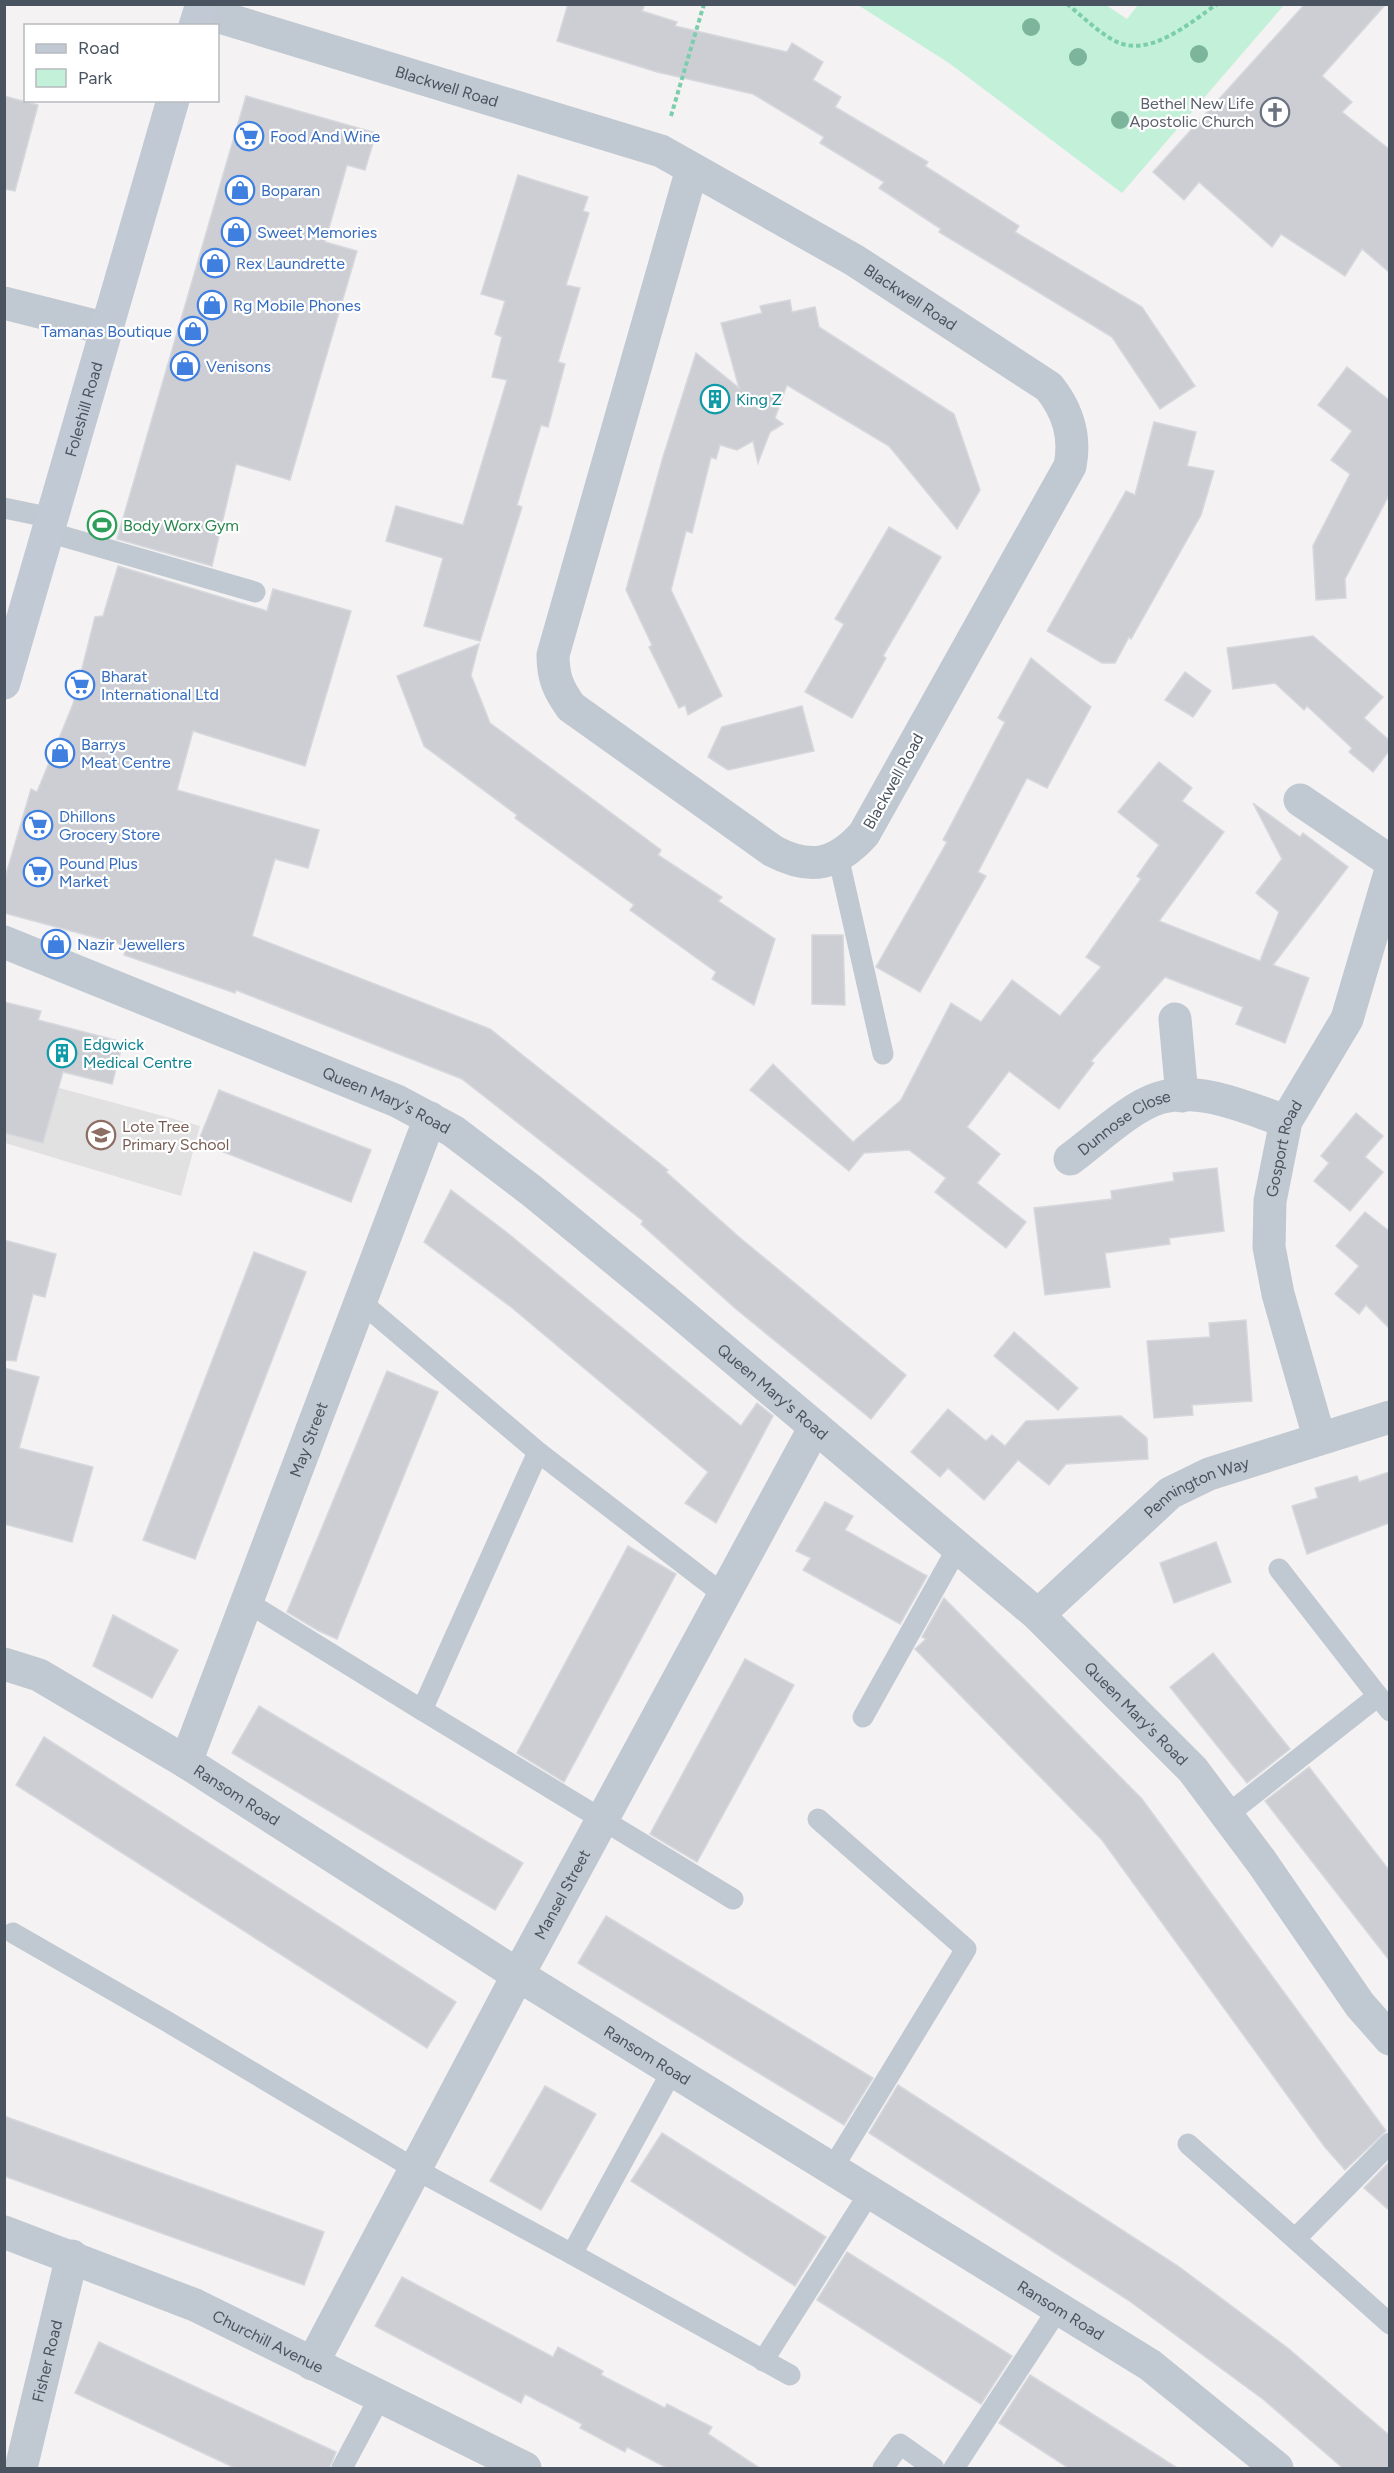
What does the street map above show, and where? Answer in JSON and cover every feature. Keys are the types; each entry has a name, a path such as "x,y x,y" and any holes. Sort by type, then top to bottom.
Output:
{"main road":[{"name":"Foleshill Road","path":"4,683 172,102"}],"street":[{"name":"Blackwell Road","path":"199,14 661,152 752,201 854,260 1049,387 1063,406 1071,426 1073,448 1070,466 864,834 850,849 830,861 809,863 790,859 773,851 571,707 558,690 553,674 553,655 692,169"},
{"path":"4,303 107,329"},
{"path":"1300,800 1389,861"},
{"name":"Gosport Road","path":"1319,1437 1278,1294 1269,1247 1270,1201 1286,1121 1347,1019 1389,873"},
{"name":"Queen Mary's Road","path":"4,942 397,1101 453,1131 532,1191 1038,1615 1193,1770 1360,2005 1389,2039"},
{"name":"Dunnose Close","path":"1175,1019 1182,1096"},
{"name":"Dunnose Close","path":"1071,1159 1131,1113 1158,1098 1182,1096 1213,1098 1286,1121"},
{"name":"May Street","path":"186,1762 430,1118"},
{"name":"Pennington Way","path":"1038,1615 1170,1494 1209,1474 1319,1437 1389,1417"},
{"name":"Mansel Street","path":"312,2364 518,1975 815,1427"},
{"name":"Ransom Road","path":"4,1664 39,1675 186,1762 518,1975 1150,2365 1277,2469"},
{"name":"Churchill Avenue","path":"4,2232 72,2256 195,2305 525,2469"},
{"name":"Fisher Road","path":"21,2468 72,2256"}],"lane":[{"path":"4,508 255,592"},
{"path":"838,856 883,1054"},
{"path":"361,1302 538,1452 724,1595"},
{"path":"422,1710 538,1452"},
{"path":"863,1717 958,1547"},
{"path":"1227,1815 1384,1703 1279,1569"},
{"path":"247,1602 733,1899"},
{"path":"818,1819 966,1949 832,2169"},
{"path":"13,1933 415,2169 790,2375"},
{"path":"572,2254 672,2071"},
{"path":"1296,2239 1389,2143"},
{"path":"1188,2144 1389,2324"},
{"path":"763,2361 870,2192"},
{"path":"954,2469 1058,2309"},
{"path":"342,2469 380,2397"},
{"path":"883,2469 900,2444 934,2469"},
{"path":"4,2464 21,2468"}],"path":[{"path":"661,152 704,4"},
{"path":"1067,4 1116,42 1141,45 1160,40 1216,4"}],"shaded area":[{"name":"Lote Tree Primary School","path":"4,1073 200,1126 181,1196 5,1143"}],"green space":[{"path":"858,5 1106,5 1127,19 1138,5 1284,5 1122,193 949,63"}],"building":[{"path":"568,4 645,4 642,11 677,22 675,26 787,52 792,43 823,62 813,80 841,97 835,107 928,162 925,166 1019,226 1015,232 1142,307 1195,386 1160,409 1112,337 939,232 941,229 879,188 884,182 820,143 824,137 753,94 657,72 557,41"},
{"path":"1305,4 1386,4 1322,76 1352,102 1342,112 1389,149 1389,272 1362,249 1345,276 1281,234 1272,247 1199,182 1184,200 1153,172"},
{"path":"4,96 38,105 15,191 4,189"},
{"path":"246,96 376,133 365,170 347,165 325,242 357,251 290,480 236,464 212,566 117,539"},
{"path":"518,175 588,197 583,211 589,213 566,285 580,288 558,362 565,364 548,427 541,425 517,505 522,507 480,641 424,626 443,558 386,541 396,506 463,525 507,380 492,377 502,337 495,334 505,301 481,294"},
{"path":"790,300 792,312 815,307 819,327 954,414 980,490 957,529 889,446 787,385 775,418 783,424 770,432 758,463 753,441 737,450 720,445 716,459 711,457 692,533 686,531 671,590 722,696 688,715 685,705 679,708 649,647 652,645 626,590 663,457 696,353 739,388 721,323 762,313 760,306"},
{"path":"1347,367 1389,400 1389,495 1345,579 1346,598 1316,600 1313,546 1350,474 1331,460 1352,431 1318,405"},
{"path":"1154,422 1196,432 1187,466 1214,471 1201,515 1131,639 1129,637 1115,663 1102,663 1047,631 1126,491 1135,495"},
{"path":"889,527 941,557 883,656 886,658 852,718 805,692 844,624 835,619"},
{"path":"118,566 267,611 273,589 351,611 305,766 193,731 177,790 319,830 308,868 275,859 252,936 490,1029 668,1170 666,1172 739,1237 906,1375 871,1419 736,1309 641,1224 643,1221 462,1079 236,990 235,993 124,955 127,946 4,913 4,881 31,789 37,792 73,704 95,617 103,616"},
{"path":"1313,636 1383,697 1364,718 1389,740 1389,751 1373,772 1349,752 1352,748 1307,706 1304,710 1275,683 1233,689 1227,648"},
{"path":"479,644 471,675 490,723 661,850 658,855 722,897 718,901 775,939 754,1005 712,979 716,972 630,910 634,905 515,818 517,815 424,746 397,676"},
{"path":"1031,658 1091,707 1047,788 1027,778 978,872 986,876 920,992 876,967 947,842 943,840 1005,722 998,718"},
{"path":"1185,672 1211,691 1193,717 1165,700"},
{"path":"802,706 814,751 728,770 708,757 722,727"},
{"path":"1159,762 1192,788 1182,801 1224,832 1159,921 1260,961 1279,912 1256,893 1282,859 1253,803 1300,837 1303,833 1348,867 1273,965 1309,978 1285,1043 1236,1024 1243,1007 1165,977 1091,1061 1094,1063 1059,1109 1009,1071 967,1127 1000,1154 977,1183 1026,1222 1006,1248 935,1192 946,1178 909,1150 864,1153 849,1171 750,1090 773,1064 853,1142 901,1100 951,1003 981,1022 1012,980 1060,1016 1101,967 1086,957 1141,879 1137,876 1159,845 1118,812"},
{"path":"812,935 843,935 845,1005 812,1004"},
{"name":"Edgwick Medical Centre","path":"4,1002 41,1011 38,1020 123,1042 112,1084 63,1072 43,1143 4,1133"},
{"path":"219,1090 371,1150 351,1202 198,1142"},
{"path":"1356,1113 1383,1136 1365,1157 1383,1172 1350,1211 1314,1181 1329,1163 1321,1156"},
{"path":"1217,1168 1224,1231 1169,1238 1170,1244 1105,1253 1110,1287 1045,1295 1034,1208 1112,1199 1111,1191 1174,1181 1173,1173"},
{"path":"451,1190 510,1235 741,1426 757,1403 773,1416 716,1523 685,1503 708,1472 511,1307 424,1242"},
{"path":"1365,1212 1389,1231 1389,1328 1366,1305 1359,1314 1335,1294 1359,1266 1336,1246"},
{"path":"4,1240 56,1254 45,1297 33,1294 16,1361 4,1360"},
{"path":"254,1252 306,1272 195,1559 143,1540"},
{"path":"1246,1320 1252,1401 1192,1405 1193,1415 1154,1418 1147,1341 1210,1337 1209,1323"},
{"path":"1014,1332 1078,1388 1058,1410 994,1356"},
{"path":"4,1368 39,1377 19,1448 93,1467 72,1542 4,1524"},
{"path":"387,1371 438,1392 337,1639 287,1612"},
{"path":"948,1409 986,1441 992,1435 1005,1446 1026,1421 1121,1416 1147,1438 1148,1459 1066,1464 1049,1485 1018,1460 984,1500 948,1468 940,1477 911,1452"},
{"path":"1389,1472 1389,1523 1307,1554 1292,1506 1318,1498 1315,1488 1357,1476 1359,1482"},
{"path":"825,1502 853,1516 845,1530 927,1576 900,1624 803,1570 811,1558 796,1551"},
{"path":"1216,1542 1231,1582 1174,1603 1160,1563"},
{"path":"628,1546 676,1574 564,1782 517,1753"},
{"path":"944,1598 1142,1799 1386,2131 1345,2170 1324,2146 1102,1840 915,1649 926,1639 922,1637"},
{"path":"113,1615 178,1650 152,1698 93,1666"},
{"path":"1213,1653 1290,1749 1247,1783 1170,1687"},
{"path":"745,1659 794,1685 697,1862 650,1834"},
{"path":"259,1706 523,1863 495,1910 232,1753"},
{"path":"44,1737 456,2002 427,2048 16,1785"},
{"path":"1309,1767 1389,1870 1389,1960 1265,1801"},
{"path":"606,1916 873,2078 844,2125 578,1963"},
{"path":"898,2085 1178,2266 1289,2349 1389,2435 1389,2469 1344,2469 1264,2400 1128,2300 869,2133"},
{"path":"545,2086 596,2114 541,2210 490,2181"},
{"path":"4,2116 324,2232 304,2285 4,2176"},
{"path":"662,2133 826,2237 795,2286 631,2181"},
{"path":"1389,2162 1389,2210 1364,2188"},
{"path":"847,2252 1012,2356 981,2404 817,2300"},
{"path":"402,2277 553,2357 558,2347 603,2371 601,2375 665,2408 667,2404 712,2427 708,2434 761,2469 669,2469 627,2447 625,2452 580,2428 582,2424 525,2394 521,2403 375,2326"},
{"path":"99,2342 336,2452 329,2469 237,2469 75,2393"},
{"path":"1030,2375 1179,2469 1070,2469 999,2423"}],"place":[{"name":"Bethel New Life Apostolic Church","path":"1275,112"},
{"name":"Food And Wine","path":"249,136"},
{"name":"Boparan","path":"240,190"},
{"name":"Sweet Memories","path":"236,232"},
{"name":"Rex Laundrette","path":"215,263"},
{"name":"Rg Mobile Phones","path":"212,305"},
{"name":"Tamanas Boutique","path":"193,331"},
{"name":"Venisons","path":"185,366"},
{"name":"King Z","path":"715,399"},
{"name":"Body Worx Gym","path":"102,525"},
{"name":"Bharat International Ltd","path":"80,685"},
{"name":"Barrys Meat Centre","path":"60,753"},
{"name":"Dhillons Grocery Store","path":"38,825"},
{"name":"Pound Plus Market","path":"38,872"},
{"name":"Nazir Jewellers","path":"56,944"},
{"name":"Edgwick Medical Centre","path":"62,1053"},
{"name":"Lote Tree Primary School","path":"101,1135"}]}
